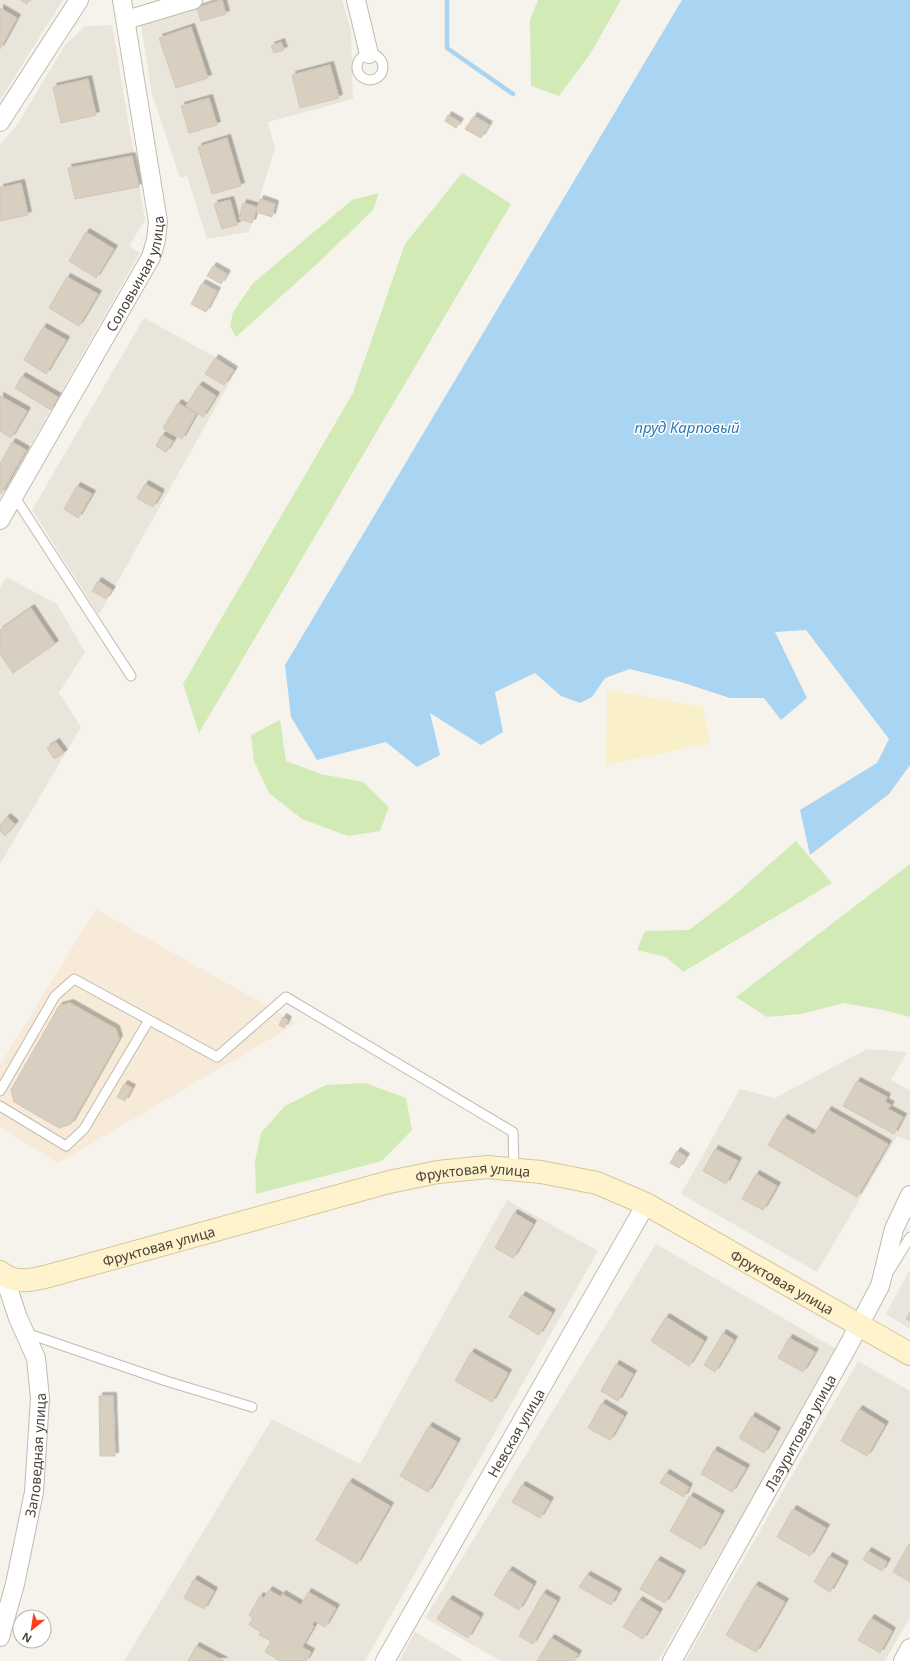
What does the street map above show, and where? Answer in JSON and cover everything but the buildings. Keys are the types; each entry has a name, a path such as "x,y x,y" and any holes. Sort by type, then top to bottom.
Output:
{"street":[{"path":"0,122 79,0"},
{"name":"Соловьиная улица","path":"0,520 151,257 156,240 158,222 122,0"},
{"path":"126,20 193,0"},
{"path":"356,0 369,54"},
{"name":"Фруктовая улица","path":"2,1274 25,1281 63,1272 396,1180 438,1172 487,1168 541,1172 597,1183 646,1204 910,1354"},
{"name":"Лазуритовая улица","path":"672,1661 841,1360 880,1286 894,1229 910,1195"},
{"name":"Невская улица","path":"385,1661 646,1204"},
{"name":"Заповедная улица","path":"0,1637 15,1584 34,1492 40,1398 36,1358 24,1332 2,1274"},
{"path":"903,1661 910,1648"}],"lane":[{"path":"14,496 131,676"},
{"path":"0,1091 55,996 74,979 217,1057 286,997 513,1132 514,1170"},
{"path":"0,1106 66,1146 84,1129 148,1020"},
{"path":"880,1286 910,1237"},
{"path":"24,1332 166,1381 252,1407"}],"shaded area":[{"path":"0,0 63,0 0,100"},
{"path":"225,0 342,0 351,30 353,99 268,122 275,148 249,232 207,239 187,176 180,178 152,94 141,25"},
{"path":"112,25 145,220 129,246 140,253 0,499 0,145 17,125 65,45 85,26"},
{"path":"144,318 237,369 99,615 32,510"},
{"path":"6,577 57,604 85,652 59,693 81,727 0,864 0,588"},
{"path":"96,909 297,1023 58,1163 0,1127 0,1065"},
{"path":"867,1049 907,1052 891,1080 910,1090 910,1141 897,1136 817,1272 681,1194 740,1089 775,1098"},
{"path":"507,1200 598,1251 365,1661 124,1661 272,1419 360,1464"},
{"path":"656,1244 838,1350 658,1661 501,1661 425,1618"},
{"path":"910,1269 910,1329 886,1314"},
{"path":"858,1361 910,1391 910,1617 885,1661 685,1661"},
{"path":"415,1632 464,1661 399,1661"}],"green space":[{"path":"538,0 621,0 590,54 559,96 531,86 530,20"},
{"path":"462,173 511,204 199,733 183,684 353,393 405,244"},
{"path":"379,193 373,210 318,263 236,337 230,326 233,312 253,283 352,200"},
{"path":"280,720 286,761 321,774 363,782 389,807 380,831 348,836 302,819 269,793 254,761 251,735"},
{"path":"796,841 832,883 683,972 666,957 637,950 645,931 689,930 731,898"},
{"path":"910,864 910,1017 883,1010 844,1003 801,1014 767,1017 736,997"},
{"path":"365,1083 406,1098 412,1130 382,1161 256,1194 255,1161 261,1133 285,1106 326,1085"}],"sand":[{"path":"607,690 703,707 710,743 606,765"}],"water":[{"name":"пруд Карповый","path":"682,0 910,0 910,765 889,794 810,855 800,810 877,763 889,739 806,630 775,632 807,698 781,720 764,698 730,698 681,682 630,669 605,678 592,697 580,703 561,696 535,673 495,692 503,732 481,745 430,713 440,755 417,767 386,742 317,760 291,717 285,665"}],"waterway":[{"path":"447,0 447,48 513,94"}]}
